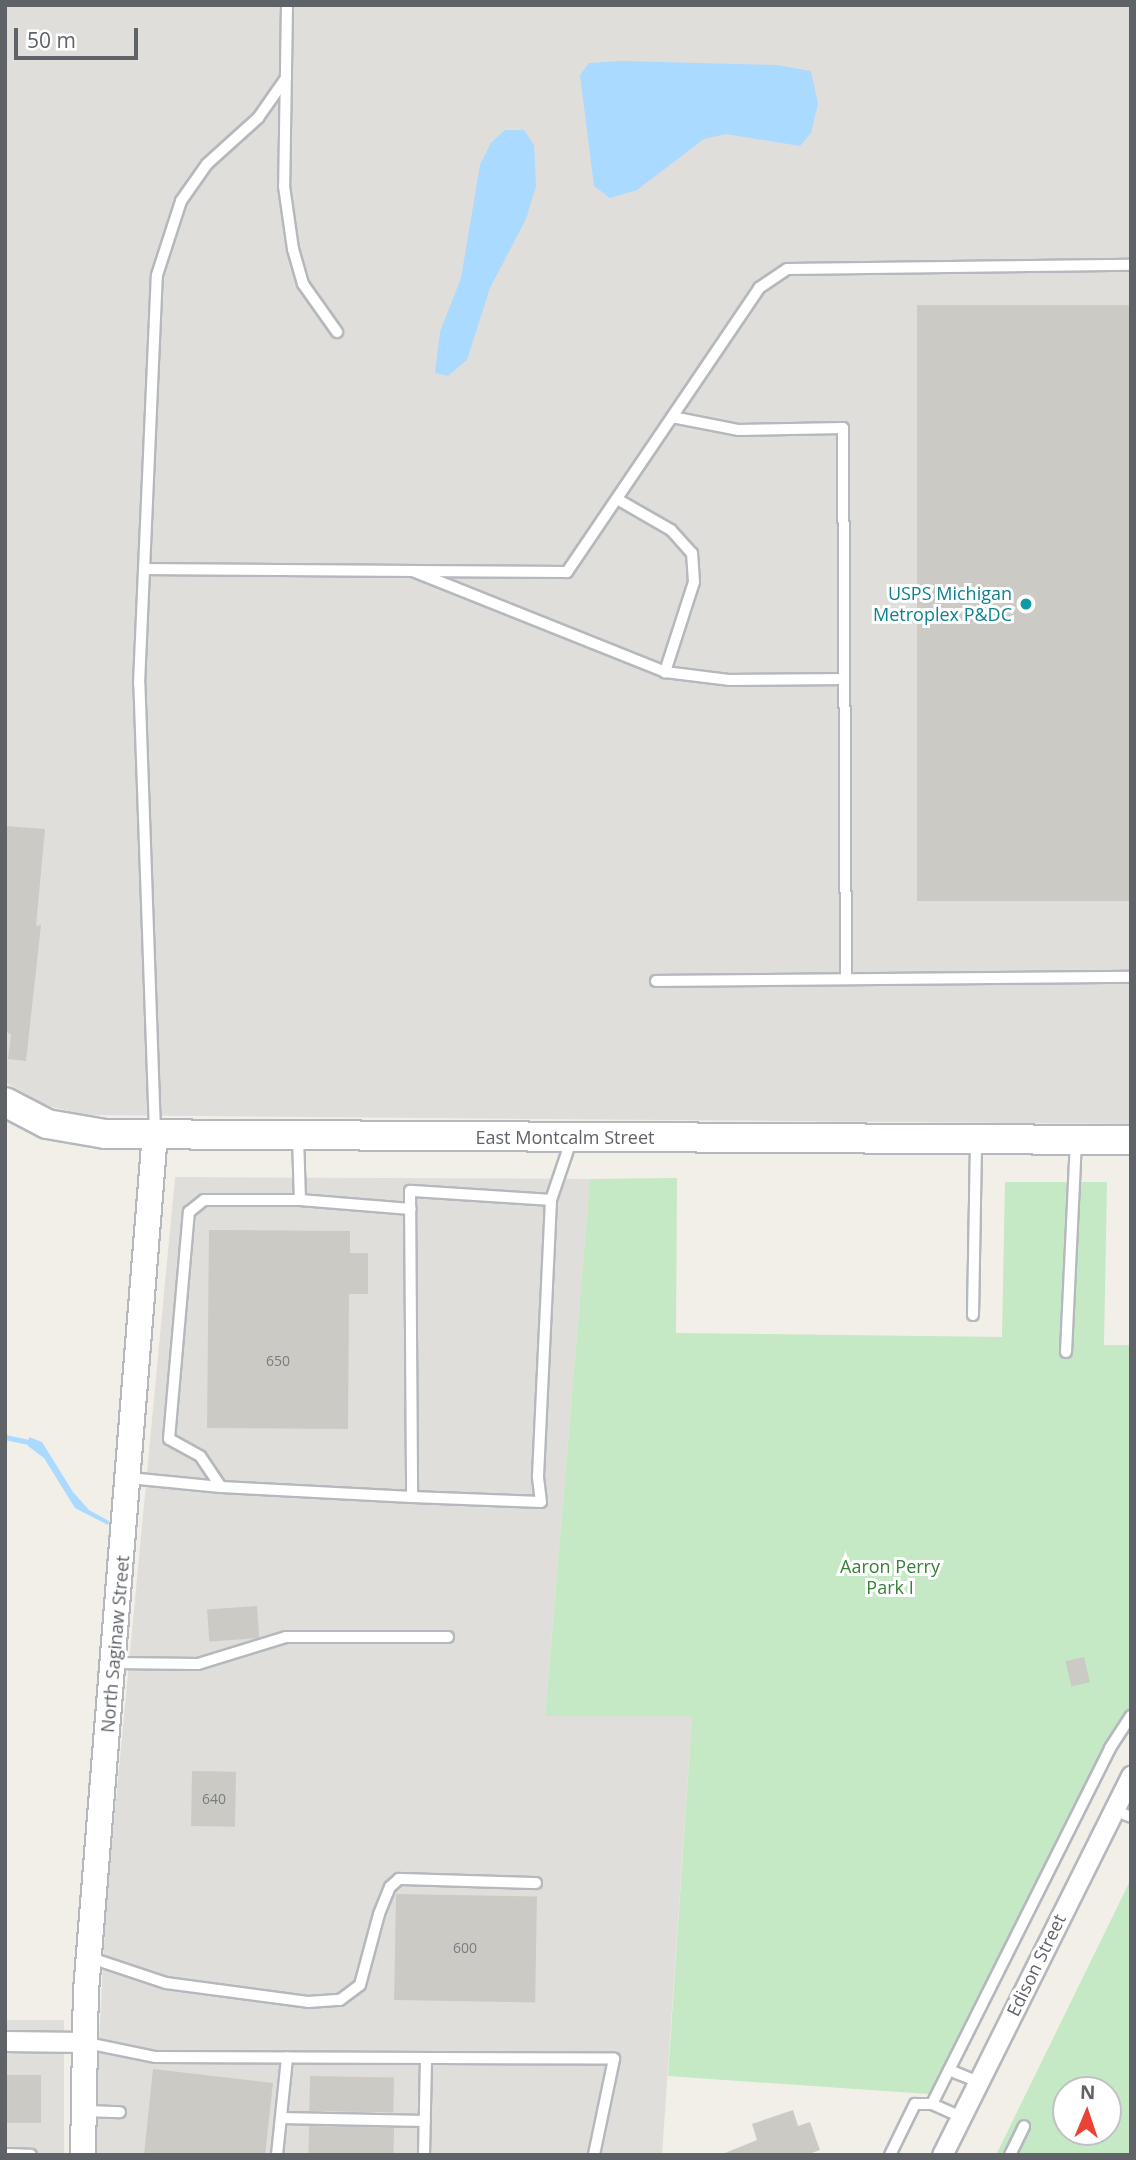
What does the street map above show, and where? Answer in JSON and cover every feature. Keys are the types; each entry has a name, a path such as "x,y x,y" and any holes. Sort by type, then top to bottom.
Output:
{"main road":[{"name":"East Montcalm Street","path":"5,1102 61,1128 155,1134 1131,1140"}],"street":[{"name":"North Saginaw Street","path":"83,2155 83,2042 155,1134"},
{"name":"Edison Street","path":"948,2153 978,2082 1122,1814 1131,1776"},
{"path":"5,2041 83,2042"}],"lane":[{"path":"288,5 284,186 293,249 303,284 337,332"},
{"path":"155,1134 139,684 157,275 181,201 207,164 258,118 286,78"},
{"path":"144,569 567,572 759,288 787,269 1131,265"},
{"path":"672,416 738,430 843,428 846,978"},
{"path":"617,499 671,530 692,553 694,582 665,672"},
{"path":"413,571 665,672 729,680 844,679"},
{"path":"656,981 1131,977"},
{"path":"298,1135 300,1200"},
{"path":"129,1478 221,1487 541,1502 538,1476 551,1200 573,1137"},
{"path":"973,1315 976,1139"},
{"path":"1066,1352 1076,1140"},
{"path":"412,1497 410,1191 551,1200"},
{"path":"221,1487 200,1456 169,1439 189,1212 204,1200 300,1200 411,1209"},
{"path":"113,1663 198,1664 286,1637 448,1637"},
{"path":"932,2104 1110,1748 1131,1716"},
{"path":"89,1957 166,1983 308,2002 340,2000 360,1984 379,1914 390,1887 399,1879 536,1883"},
{"path":"83,2042 155,2057 614,2059 594,2155"},
{"path":"277,2155 287,2058"},
{"path":"424,2155 426,2058"},
{"path":"949,2070 978,2082"},
{"path":"890,2155 915,2104 932,2104 961,2117"},
{"path":"83,2111 120,2112"},
{"path":"281,2118 425,2121"},
{"path":"1010,2155 1024,2126"},
{"path":"5,2154 31,2155"}],"shaded area":[{"path":"5,5 1131,5 1131,1124 84,1115 45,1105 5,1082"},
{"path":"175,1177 590,1179 545,1715 692,1716 662,2155 93,2155 106,1906"},
{"path":"5,2020 64,2020 64,2155 5,2155"}],"green space":[{"name":"Aaron Perry Park I","path":"677,1178 676,1333 1002,1337 1005,1182 1107,1182 1104,1345 1131,1345 1131,1716 943,2095 668,2076 692,1716 545,1716 590,1179"},
{"path":"1131,1879 1131,2155 996,2155"}],"water":[{"path":"622,61 777,65 811,71 818,104 811,133 800,146 726,134 704,139 637,190 610,198 594,186 580,75 589,63"},
{"path":"505,130 524,130 534,145 536,186 526,219 490,288 467,360 448,376 435,373 440,332 461,278 480,165 491,143"},
{"path":"29,1437 42,1442 73,1492 89,1510 109,1521 108,1525 75,1508 44,1458 28,1446"}],"building":[{"name":"USPS Michigan Metroplex P&DC","path":"917,305 1131,305 1131,901 917,901"},
{"path":"5,826 45,829 36,926 41,925 26,1061 8,1059 11,1035 5,1030"},
{"path":"209,1230 350,1231 350,1253 368,1253 368,1294 349,1294 348,1429 207,1428"},
{"path":"257,1606 259,1638 209,1641 207,1609"},
{"path":"1084,1657 1090,1682 1071,1687 1065,1661"},
{"path":"192,1771 236,1772 235,1827 191,1826"},
{"path":"396,1894 537,1896 535,2002 394,2000"},
{"path":"153,2069 273,2083 265,2155 144,2155"},
{"path":"5,2075 41,2075 41,2123 5,2123"},
{"path":"310,2076 394,2077 393,2112 309,2111"},
{"path":"793,2110 798,2126 810,2122 820,2150 806,2155 720,2155 757,2140 752,2124"},
{"path":"309,2126 394,2127 394,2155 308,2155"}],"waterway":[{"path":"5,1437 28,1442"}],"place":[{"name":"USPS Michigan Metroplex P&DC","path":"1026,604"}]}
